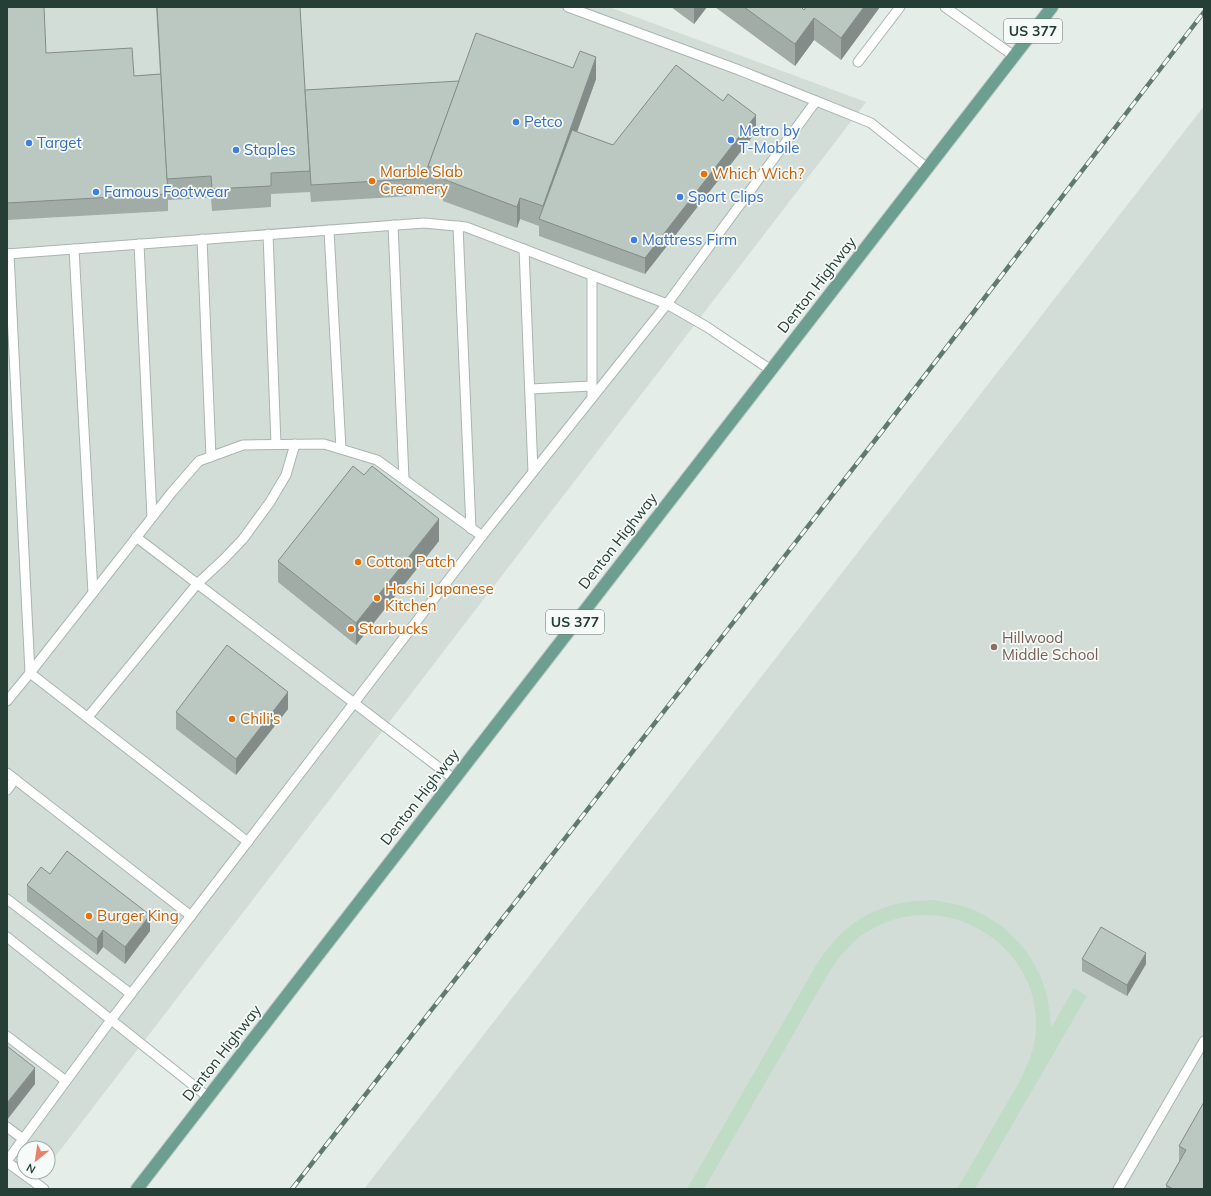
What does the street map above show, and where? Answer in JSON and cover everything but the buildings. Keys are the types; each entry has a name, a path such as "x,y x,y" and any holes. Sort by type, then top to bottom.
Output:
{"main road":[{"name":"Denton Highway","path":"137,1189 1052,7"}],"lane":[{"path":"568,7 739,70 871,123 927,168"},
{"path":"858,62 900,7"},
{"path":"946,7 1014,56"},
{"path":"44,1189 7,1161 111,1020 482,536 667,304 816,101"},
{"path":"30,674 8,254 424,223 466,227 667,304 707,327 771,370"},
{"path":"392,225 404,479"},
{"path":"458,226 472,529"},
{"path":"329,230 341,449"},
{"path":"268,234 276,444"},
{"path":"202,239 212,457"},
{"path":"139,244 152,517"},
{"path":"74,249 93,593"},
{"path":"524,250 533,472"},
{"path":"592,276 592,398"},
{"path":"530,389 592,386"},
{"path":"88,717 197,584 243,539 270,502 286,475 296,444"},
{"path":"7,701 30,674 172,492 199,461 243,445 324,444 377,460 482,536"},
{"path":"136,537 454,779"},
{"path":"30,674 88,717 248,842"},
{"path":"7,773 191,916"},
{"path":"7,790 15,779"},
{"path":"7,899 131,994"},
{"path":"7,938 208,1096"},
{"path":"7,1036 66,1081"},
{"path":"1118,1189 1204,1041"},
{"path":"7,1127 23,1139"}],"shaded area":[{"path":"7,7 609,7 866,102 56,1156 56,1140 16,1140 16,1180 38,1180 31,1189 7,1189"},
{"name":"Hillwood Middle School","path":"1204,106 1204,1189 364,1189"}],"green space":[{"path":"932,900 952,903 971,909 984,915 1008,931 1027,953 1041,978 1048,1001 1051,1028 1074,988 1087,996 975,1189 957,1189 1021,1079 1029,1061 1033,1049 1036,1030 1033,998 1022,971 1004,947 981,930 954,919 925,915 896,919 867,932 856,940 843,954 831,969 704,1189 687,1189 818,962 829,947 841,934 866,915 896,904"}],"railway":[{"path":"292,1189 883,430 1204,12"}],"place":[{"name":"Petco","path":"516,122"},
{"name":"Metro by T-Mobile","path":"731,140"},
{"name":"Target","path":"29,143"},
{"name":"Staples","path":"236,150"},
{"name":"Which Wich?","path":"704,174"},
{"name":"Marble Slab Creamery","path":"372,181"},
{"name":"Famous Footwear","path":"96,192"},
{"name":"Sport Clips","path":"680,197"},
{"name":"Mattress Firm","path":"634,240"},
{"name":"Cotton Patch","path":"358,562"},
{"name":"Hashi Japanese Kitchen","path":"377,598"},
{"name":"Starbucks","path":"351,629"},
{"name":"Hillwood Middle School","path":"994,647"},
{"name":"Chili's","path":"232,719"},
{"name":"Burger King","path":"89,916"}]}
